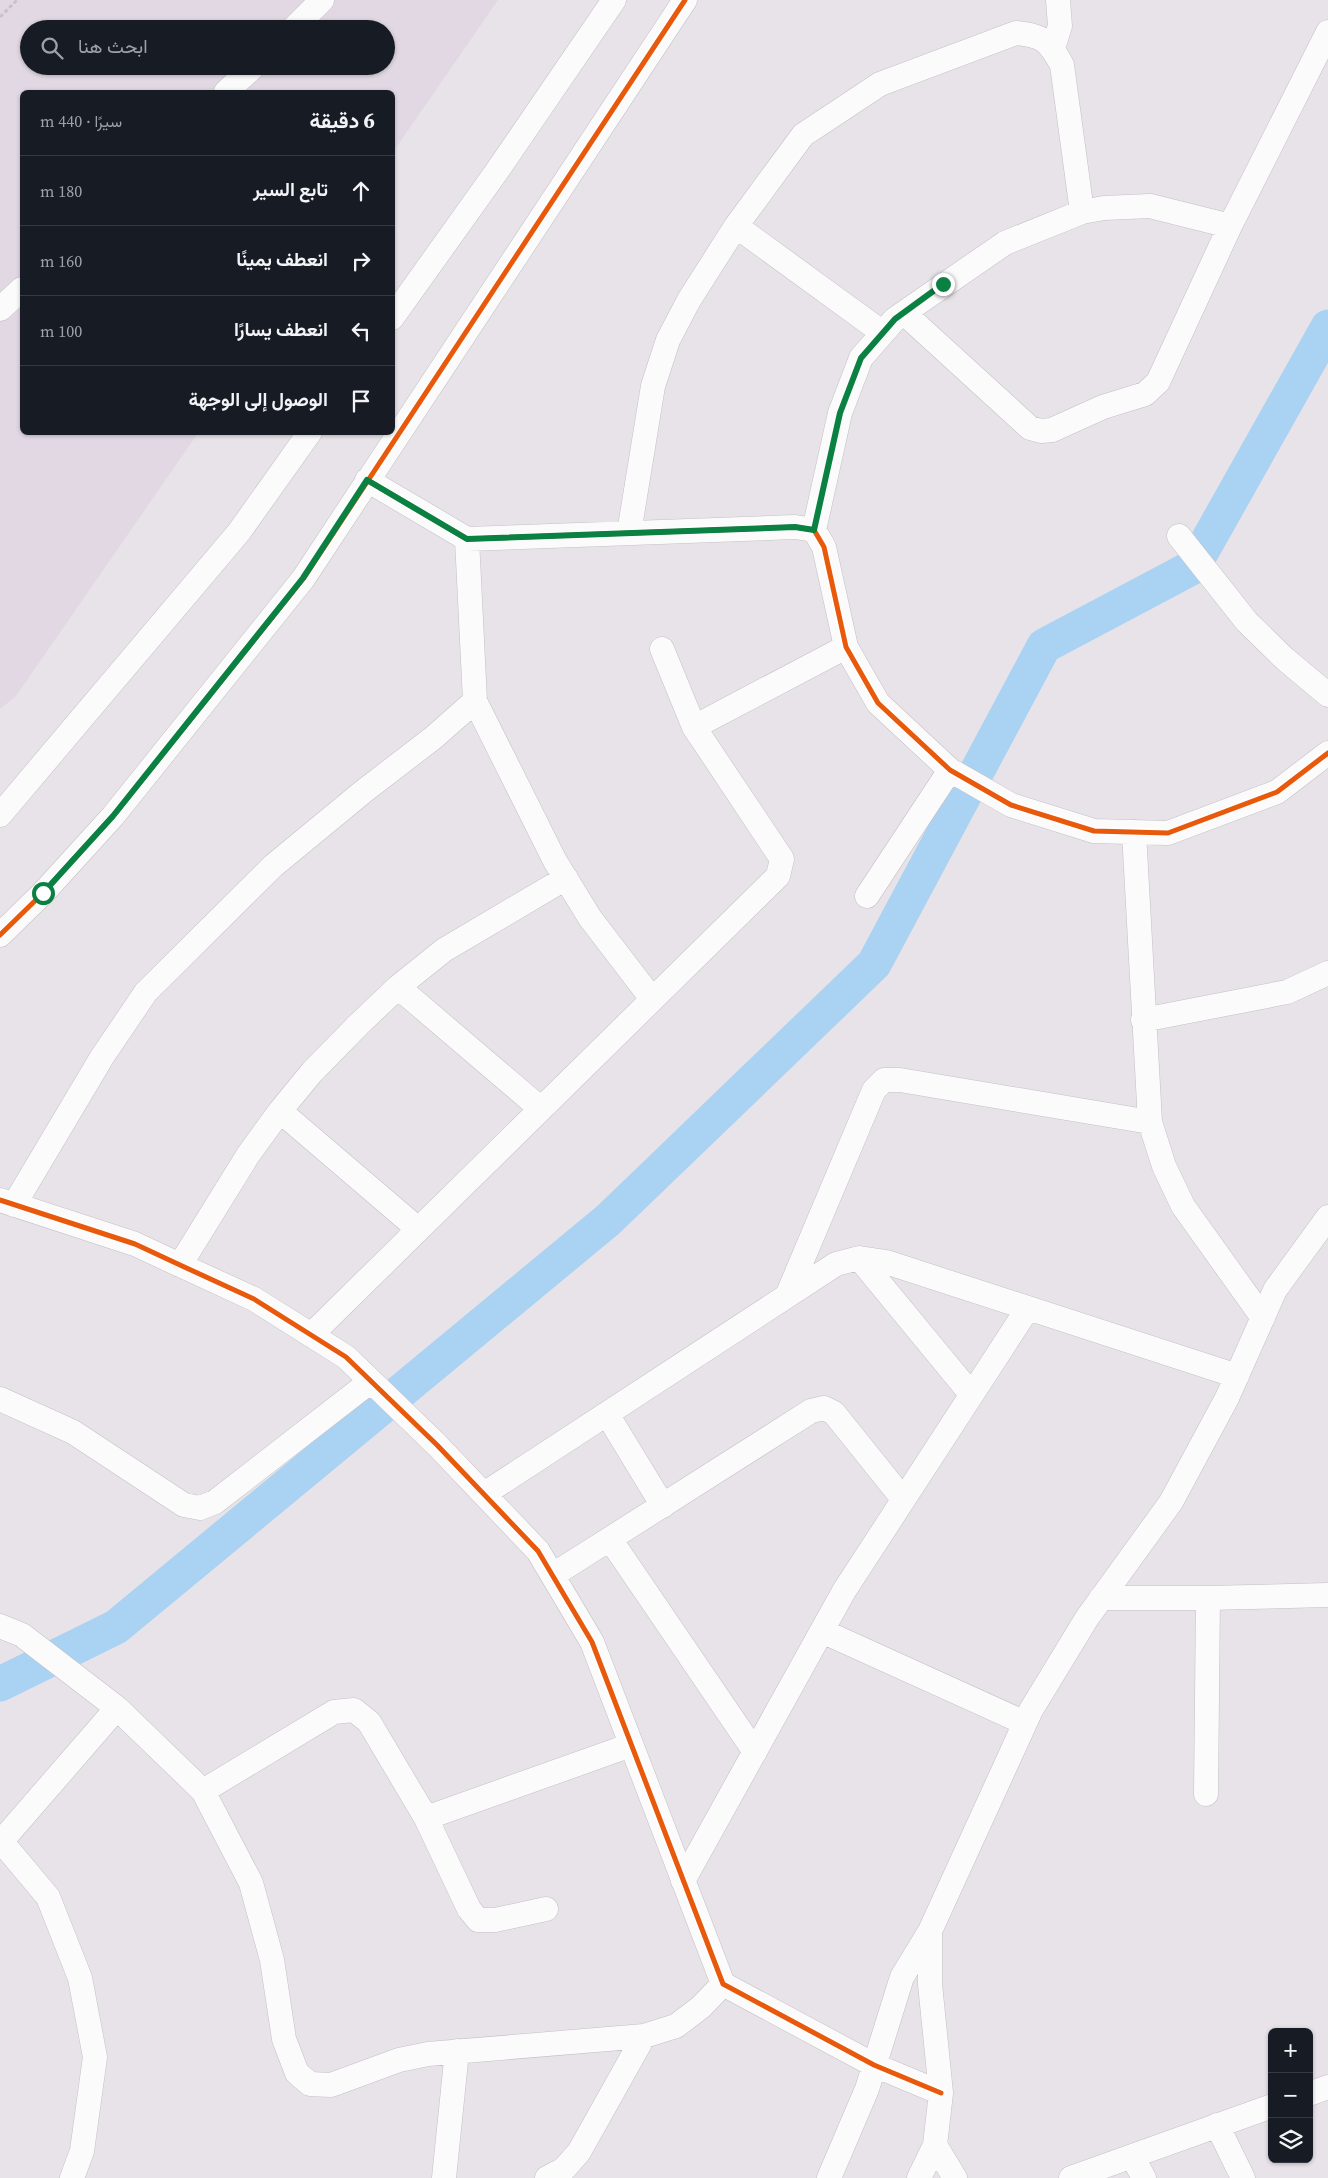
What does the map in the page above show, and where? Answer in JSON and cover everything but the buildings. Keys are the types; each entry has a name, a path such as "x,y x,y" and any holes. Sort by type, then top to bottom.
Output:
{"street":[{"path":"301,20 322,0"},
{"path":"395,314 497,171 614,0"},
{"path":"0,935 43,893 113,816 303,578 685,0"},
{"path":"1053,48 1060,26 1058,0"},
{"path":"904,313 1030,428 1041,431 1052,430 1103,407 1144,394 1158,382 1230,226 1328,32"},
{"path":"630,533 653,386 668,340 689,300 736,226 803,136 880,84 1016,33 1038,35 1053,48 1062,65 1082,212"},
{"path":"228,90 244,75"},
{"path":"1230,226 1150,206 1104,208 1082,212 1005,243 895,319 861,358 840,413 814,530 824,547 846,647 878,703 966,780 1012,805 1094,831 1168,833 1277,792 1328,753"},
{"path":"736,226 883,333"},
{"path":"0,309 20,291"},
{"path":"0,815 239,532 308,435"},
{"path":"367,480 467,539 795,527 814,530"},
{"path":"1179,536 1247,622 1285,659 1328,695"},
{"path":"467,539 475,701 566,878 590,918 652,999"},
{"path":"694,727 846,647"},
{"path":"311,1335 778,876 782,859 694,727 662,649"},
{"path":"475,701 433,738 364,790 273,866 146,992 7,1203 136,1244 254,1299 346,1357 437,1445 538,1551 592,1642 723,1984 874,2065 941,2093"},
{"path":"868,896 966,780"},
{"path":"1134,832 1150,1122 1164,1166 1183,1206 1263,1318"},
{"path":"180,1264 248,1155 280,1111 312,1072 398,986 444,950 566,878"},
{"path":"1143,1020 1287,992 1328,973"},
{"path":"398,986 541,1109"},
{"path":"787,1296 874,1090 884,1080 900,1080 1150,1122"},
{"path":"280,1111 418,1229"},
{"path":"828,2178 866,2089 902,1977 930,1931 1025,1723 1082,1626 1171,1502 1227,1398 1275,1290 1328,1217"},
{"path":"859,1258 971,1394"},
{"path":"484,1494 836,1264 859,1258 886,1262 1237,1376"},
{"path":"683,1881 844,1591 1028,1308"},
{"path":"0,1399 73,1432 184,1505 200,1508 215,1502 371,1381"},
{"path":"553,1576 811,1411 824,1408 834,1413 903,1499"},
{"path":"607,1414 663,1506"},
{"path":"610,1539 755,1752"},
{"path":"1101,1598 1208,1598 1328,1594"},
{"path":"1206,1794 1208,1598"},
{"path":"0,1626 22,1634 118,1708 203,1791 251,1883 272,1960 284,2039 297,2074 310,2084 331,2085 399,2060 428,2054 644,2036 676,2026 701,2007 723,1984"},
{"path":"822,1631 1025,1723"},
{"path":"72,2178 82,2151 95,2057 80,1978 48,1897 1,1842 118,1708"},
{"path":"203,1791 334,1712 354,1710 369,1722 426,1818 469,1909 478,1920 495,1920 546,1909"},
{"path":"426,1818 631,1745"},
{"path":"919,2178 935,2145 941,2093 930,1984 930,1931"},
{"path":"547,2178 564,2169 580,2152 644,2036"},
{"path":"448,2178 457,2051"},
{"path":"1313,2093 1328,2088"},
{"path":"1071,2178 1217,2124 1268,2107"},
{"path":"1217,2124 1243,2178"},
{"path":"935,2145 955,2178"},
{"path":"1132,2156 1144,2178"}],"path":[{"path":"0,17 17,0"}],"shaded area":[{"path":"0,0 498,0 395,149 395,90 20,90 20,435 197,435 16,696 0,709"}],"waterway":[{"path":"0,1684 116,1627 608,1220 874,964 1044,646 1193,567 1328,327"}],"cycle path":[{"path":"0,935 43,893 113,816 303,579 685,0"},
{"path":"367,480 467,539 795,527 814,530 824,547 846,647 878,703 950,770 1011,805 1094,831 1168,833 1277,792 1328,753"},
{"path":"0,1200 135,1244 254,1299 346,1357 437,1445 538,1551 592,1642 723,1984 874,2065 941,2093"}],"route":[{"path":"43,893 113,816 303,578 367,480 467,539 795,527 814,530 840,413 861,358 895,319 943,284"}]}
